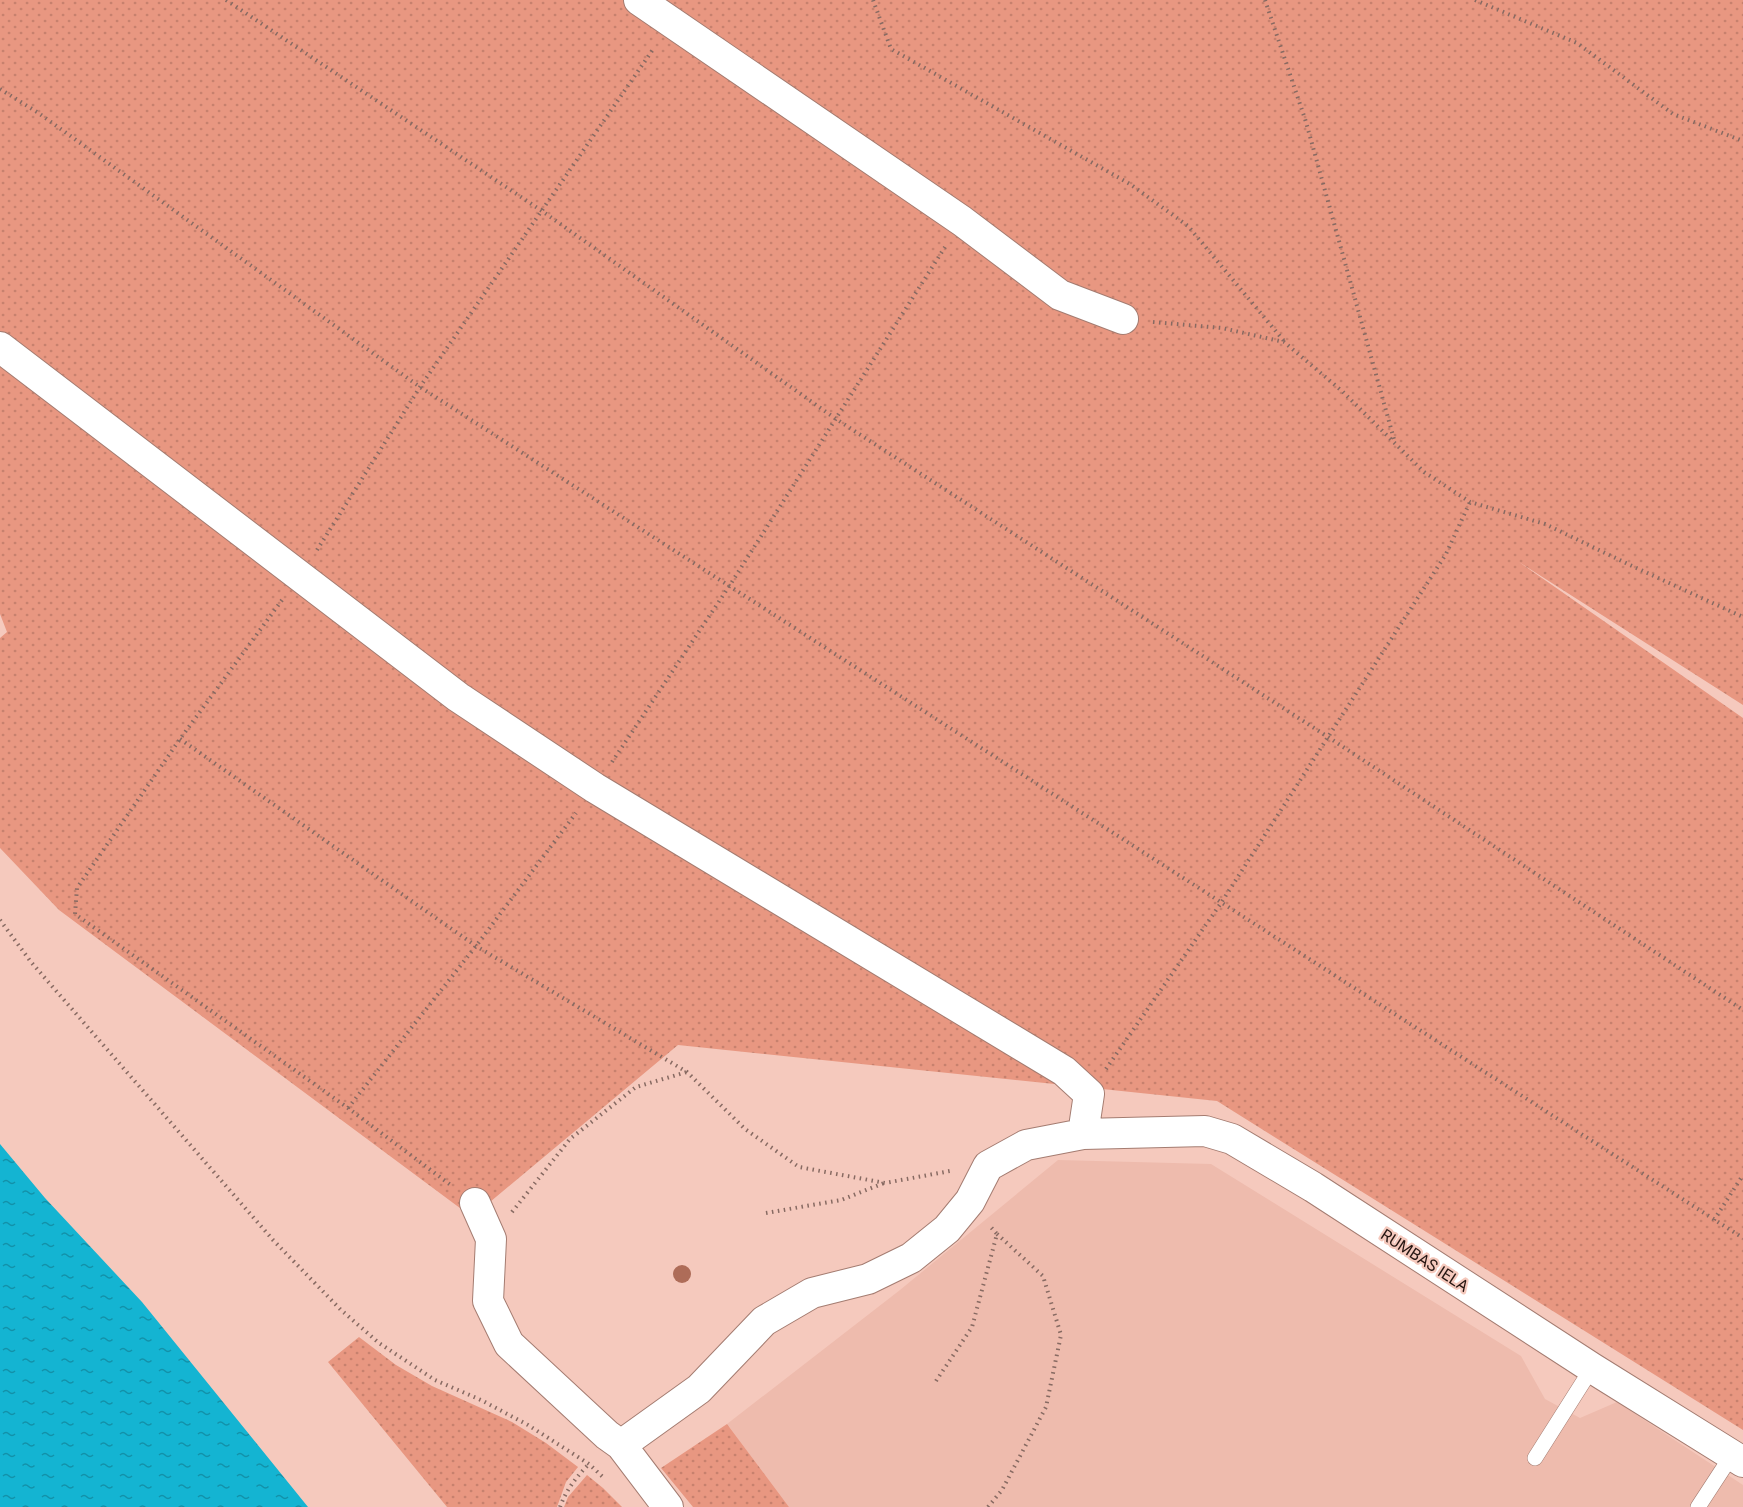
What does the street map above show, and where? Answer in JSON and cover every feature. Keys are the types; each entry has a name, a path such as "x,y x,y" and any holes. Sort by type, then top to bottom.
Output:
{"street":[{"path":"639,0 962,221 1060,295 1123,319"},
{"path":"0,347 458,697 595,788 1064,1071 1089,1094 1083,1134"},
{"name":"RUMBAS IELA","path":"988,1166 1026,1145 1083,1134 1204,1131 1232,1139 1313,1187 1737,1459"},
{"path":"621,1445 699,1389 764,1321 812,1293 868,1279 911,1258 947,1229 970,1201 988,1166"},
{"path":"475,1203 491,1239 488,1301 509,1344 607,1435 621,1445 668,1507"}],"lane":[{"path":"1535,1458 1592,1368"},
{"path":"1698,1507 1737,1459"}],"path":[{"path":"226,0 542,212 836,419 1328,737 1743,1010"},
{"path":"873,0 891,49 1130,184 1188,226 1284,342 1342,391 1424,472 1470,502 1545,524 1630,566 1743,617"},
{"path":"1265,0 1306,123 1395,443"},
{"path":"1476,0 1577,43 1673,114 1743,141"},
{"path":"475,1203 348,1108 75,914 77,888 180,739 301,575 420,387 671,22"},
{"path":"0,89 37,112 420,387 1743,1238"},
{"path":"348,1108 476,946 595,788 730,585 962,221"},
{"path":"1123,319 1222,328 1284,342"},
{"path":"1089,1094 1221,903 1446,555 1470,502"},
{"path":"180,739 476,946 687,1072 745,1130 799,1167 885,1183"},
{"path":"0,920 30,962 273,1240 341,1310 379,1342 435,1380 481,1400 528,1425 590,1464 613,1486"},
{"path":"491,1239 570,1139 636,1087 687,1072"},
{"path":"766,1213 841,1200 885,1183 940,1174 967,1166 988,1166"},
{"path":"1714,1220 1743,1175"},
{"path":"970,1201 997,1234 1043,1276 1061,1335 1046,1407 1002,1490 988,1507"},
{"path":"936,1381 972,1327 997,1234"},
{"path":"560,1507 564,1496 580,1473"}],"shaded area":[{"path":"0,0 1743,0 1743,705 1519,562 1743,718 1743,1430 1217,1101 678,1045 472,1217 59,910 0,848 0,638 7,632 0,614"},
{"path":"1058,1160 1211,1164 1521,1356 1545,1399 1580,1418 1617,1402 1743,1485 1743,1507 789,1507 727,1424 900,1290"},
{"path":"359,1337 396,1365 432,1386 512,1422 546,1443 578,1467 566,1482 557,1507 447,1507 328,1362"},
{"path":"727,1424 789,1507 693,1507 661,1468"},
{"path":"587,1475 622,1507 564,1507 568,1497"}],"water":[{"path":"0,1144 45,1198 142,1302 308,1507 0,1507"}]}
